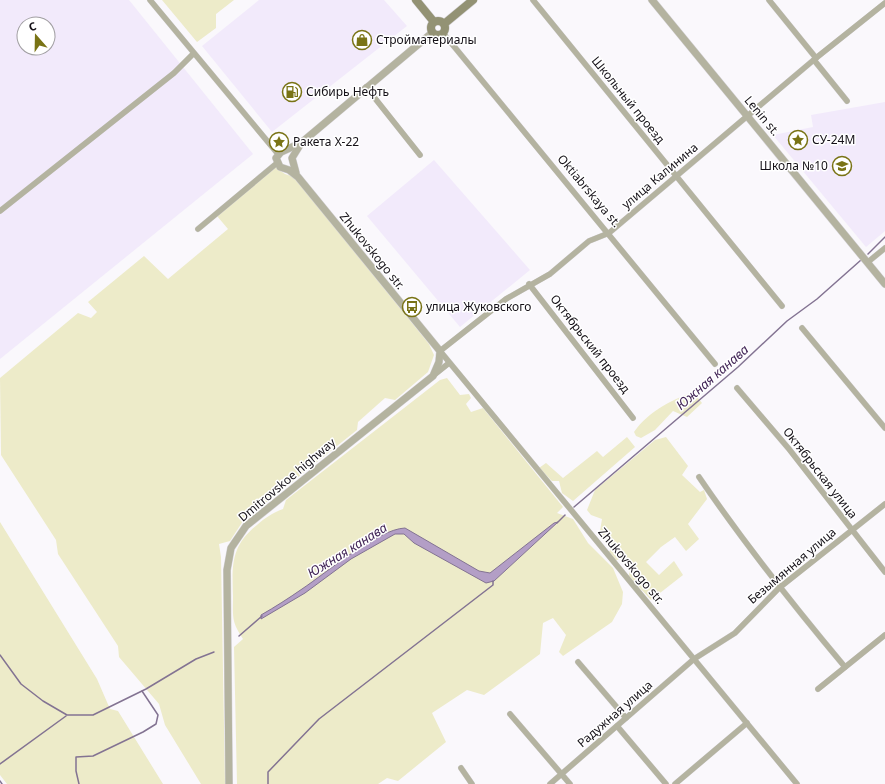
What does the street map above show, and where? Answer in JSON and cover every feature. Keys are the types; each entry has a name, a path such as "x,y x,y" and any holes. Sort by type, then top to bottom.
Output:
{"main road":[{"path":"416,0 434,22"},
{"path":"444,24 472,0"},
{"path":"439,20 444,24 445,29 443,33 438,35 433,32 431,27 434,22 439,20"}],"street":[{"path":"150,0 194,54 281,153 290,154 298,177"},
{"name":"Школьный проезд","path":"533,0 782,306"},
{"name":"Lenin st.","path":"652,0 885,284"},
{"path":"769,0 847,101"},
{"name":"улица Калинина","path":"440,351 506,299 529,284 550,274 589,241 609,233 815,59 885,3"},
{"path":"277,163 276,158 281,153 301,143 433,32"},
{"name":"Oktiabrskaya st.","path":"443,33 609,233 715,364"},
{"path":"0,211 174,72 194,54"},
{"path":"366,87 420,155"},
{"path":"277,163 285,168 289,166 301,143"},
{"path":"198,229 277,163"},
{"name":"Zhukovskogo str.","path":"285,168 298,177 440,351"},
{"path":"868,262 885,248"},
{"name":"Октябрьский проезд","path":"529,284 633,418"},
{"path":"802,328 885,428"},
{"path":"433,376 449,363 440,351"},
{"path":"433,376 439,362 440,351"},
{"name":"Zhukovskogo str.","path":"449,363 796,784"},
{"name":"Dmitrovskoe highway","path":"229,784 227,570 231,548 246,526 433,376"},
{"name":"Октябрьская улица","path":"737,388 789,449 851,531 885,572"},
{"path":"699,477 779,588 844,667"},
{"name":"Безымянная улица","path":"694,660 735,633 779,588 885,504"},
{"path":"818,689 885,635"},
{"name":"Радужная улица","path":"550,784 694,660"},
{"path":"578,662 626,718"},
{"path":"510,714 570,784"},
{"path":"675,784 747,723"},
{"path":"617,726 666,784"},
{"path":"461,768 472,784"}],"shaded area":[{"path":"0,0 129,0 253,154 0,359"},
{"path":"162,0 234,0 216,14 216,28 197,42"},
{"path":"259,0 384,0 407,26 272,132 202,46"},
{"name":"Школа №10","path":"885,102 885,231 866,247 773,135 813,127 811,115"},
{"path":"434,160 530,270 460,327 367,216"},
{"path":"275,167 285,174 294,177 429,344 434,355 428,372 395,400 385,398 358,422 357,430 243,521 230,541 219,544 221,557 225,784 201,784 165,725 159,704 119,657 118,646 58,554 56,540 1,455 0,378 78,313 91,318 97,312 88,302 144,256 168,279 228,229 217,216"},
{"path":"447,378 460,395 469,394 471,398 466,404 471,412 483,408 563,507 557,513 573,519 588,543 613,568 623,592 622,604 612,622 563,656 559,652 566,635 553,618 543,623 540,654 484,695 467,690 432,713 446,742 398,781 387,778 378,784 237,784 234,647 243,639 236,628 233,614 233,565 242,540 257,525 275,512 283,509 286,500 440,380"},
{"path":"693,392 702,403 687,417 673,411 655,430 641,438 636,436 634,432 653,412 676,399"},
{"path":"627,437 635,447 573,501 562,493 559,481 552,481 539,468 546,463 563,478 597,451 603,457"},
{"path":"666,437 688,466 682,475 700,492 704,490 707,499 688,524 699,539 686,551 675,537 661,547 646,562 659,575 674,561 683,575 651,600 629,576 630,566 622,557 614,562 607,553 613,548 600,531 602,519 591,515 587,510 595,490 655,440"},
{"path":"0,522 97,679 110,709 118,711 163,784 7,784 0,775"},
{"path":"558,522 494,581 486,583 414,543 404,534 395,534 351,559 305,593 261,619 261,615 277,606 352,553 394,530 405,528 479,571 490,573 554,523"}],"waterway":[{"name":"Южная канава","path":"868,254 885,237"},
{"name":"Южная канава","path":"574,507 738,367 787,321 817,299 861,260"},
{"name":"Южная канава","path":"557,523 565,515"},
{"path":"268,784 268,772 319,719 493,585 493,581"},
{"name":"Южная канава","path":"239,636 262,616"},
{"name":"Южная канава","path":"0,655 21,684 43,701 67,715 93,715 146,689 196,659 214,652"},
{"path":"79,784 76,771 76,757 93,756 143,732 156,724 158,715 142,691"},
{"path":"0,764 66,716"}],"place":[{"name":"Стройматериалы","path":"362,40"},
{"name":"Сибирь Нефть","path":"292,92"},
{"name":"СУ-24М","path":"798,140"},
{"name":"Ракета Х-22","path":"279,142"},
{"name":"Школа №10","path":"842,166"},
{"name":"улица Жуковского","path":"412,307"}]}
